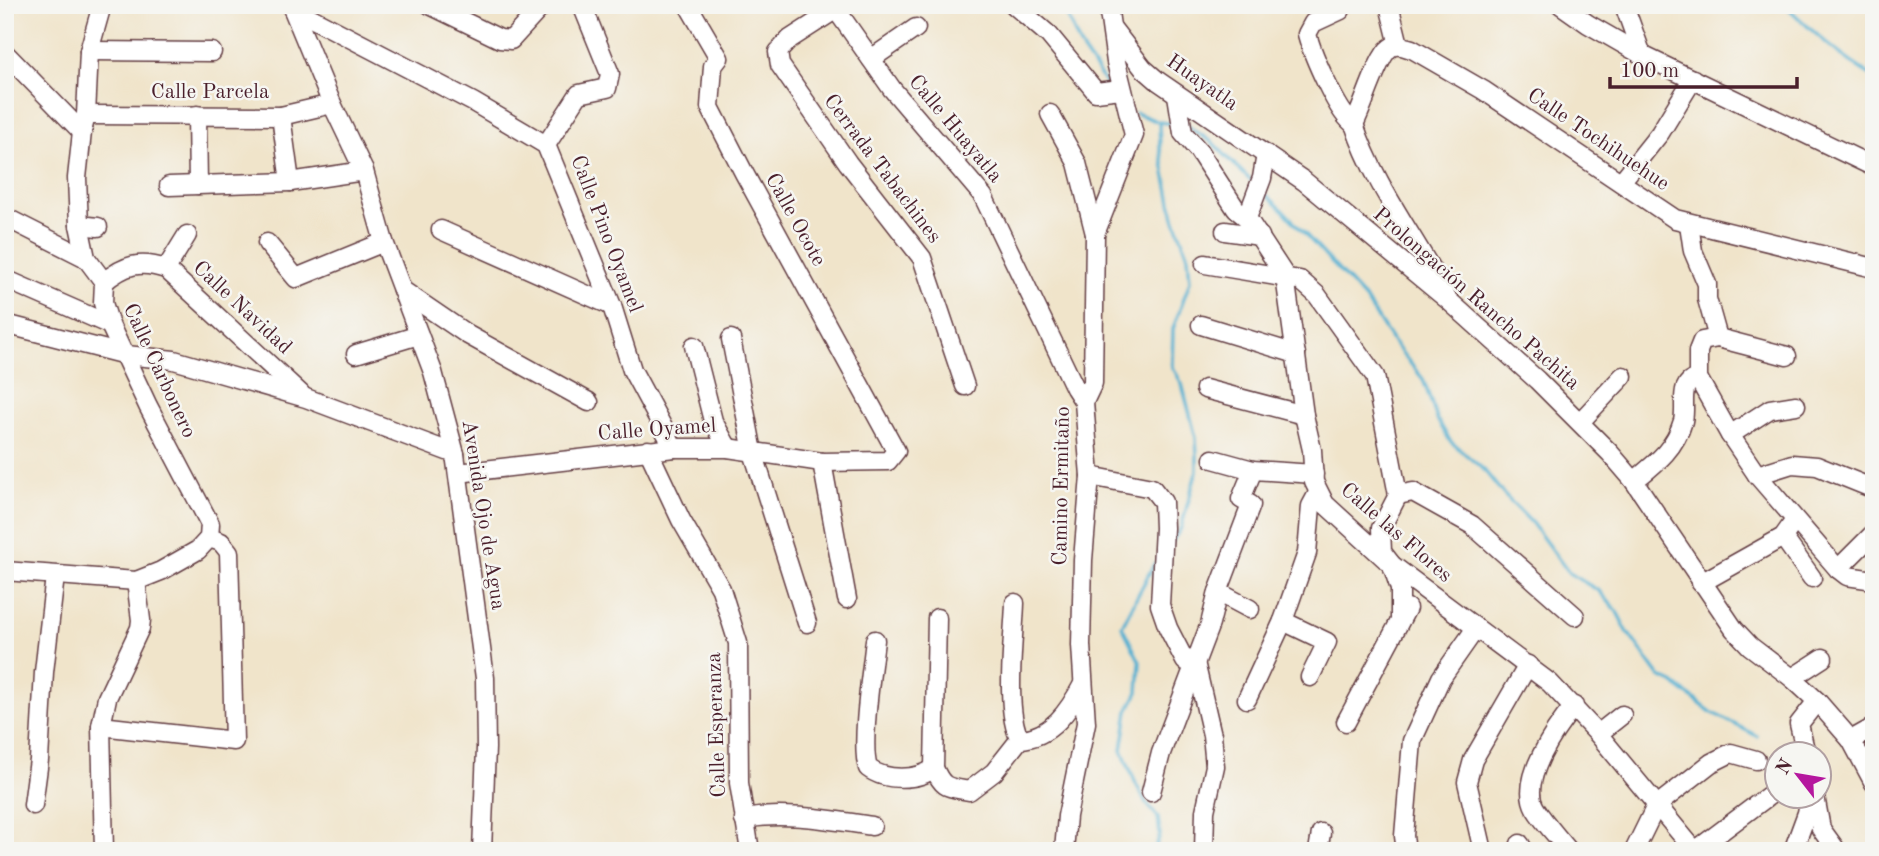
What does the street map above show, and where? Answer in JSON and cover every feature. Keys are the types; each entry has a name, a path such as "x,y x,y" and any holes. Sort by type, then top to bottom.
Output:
{"street":[{"name":"Calle Carbonero","path":"102,5 89,51 77,178 79,225 86,258 104,282 103,303 110,325 154,418 210,524 209,538"},
{"path":"430,5 500,39 511,40 543,5"},
{"path":"546,145 579,94 607,88 610,74 582,5"},
{"name":"Calle Ocote","path":"688,5 719,58 713,66 710,107 896,451"},
{"path":"1014,5 1049,35 1096,92 1121,89"},
{"name":"Camino Ermitaño","path":"1064,851 1067,816 1086,723 1083,684 1083,559 1090,476 1084,402 1093,383 1095,234 1134,135 1121,89 1108,5"},
{"path":"1354,124 1379,65 1389,49 1399,45 1388,5"},
{"path":"1561,5 1642,55 1874,167"},
{"path":"1624,5 1642,55"},
{"name":"Calle Pino Oyamel","path":"292,7 472,102 546,145 612,306 632,370 674,447"},
{"name":"Avenida Ojo de Agua","path":"292,7 332,104 364,171 384,242 433,372 455,454 485,678 486,748 482,851"},
{"name":"Calle Huayatla","path":"834,7 921,126 984,196 1084,402"},
{"name":"Cerrada Tabachines","path":"834,7 790,38 779,52 780,65 848,163 922,258 965,387"},
{"path":"1340,10 1313,23 1307,34 1310,47 1348,121 1354,124 1370,167 1427,259 1448,300"},
{"path":"872,59 916,28"},
{"name":"Huayatla","path":"1112,28 1143,68 1177,95 1272,158"},
{"name":"Calle Tochihuehue","path":"1399,45 1412,49 1483,90 1675,219 1874,268"},
{"path":"89,51 212,52"},
{"path":"5,53 84,123"},
{"path":"1621,182 1660,132 1693,79"},
{"name":"Calle las Flores","path":"1177,95 1181,125 1236,209 1247,218 1285,276 1314,474 1318,493 1325,504 1391,565 1528,665 1574,706 1695,851"},
{"name":"Calle Parcela","path":"84,123 197,115 281,116 332,104"},
{"path":"1051,114 1077,163 1095,234"},
{"path":"197,115 198,185"},
{"path":"281,116 290,182"},
{"path":"1247,218 1272,158"},
{"name":"Prolongación Rancho Pachita","path":"1272,158 1304,181 1448,300 1537,380 1611,453 1634,481 1734,629 1750,646 1793,678 1817,701 1851,740 1874,783"},
{"path":"169,186 290,182 364,171"},
{"path":"5,217 86,258"},
{"path":"1689,224 1693,251 1707,284 1707,299 1718,338"},
{"path":"79,225 97,227"},
{"path":"441,230 612,306"},
{"path":"1225,231 1259,236"},
{"path":"166,269 187,235"},
{"path":"267,243 296,278 384,242"},
{"name":"Calle Navidad","path":"104,282 120,268 150,264 166,269 306,398"},
{"path":"1205,264 1300,280 1317,295 1375,376 1398,495 1381,527 1382,552 1391,565 1400,589 1400,618"},
{"path":"5,279 110,325"},
{"path":"402,290 468,335 589,402"},
{"path":"5,324 126,355 173,360 306,398 455,454"},
{"path":"1201,325 1296,354"},
{"path":"356,354 419,335"},
{"path":"1787,356 1718,338 1702,341 1698,351 1698,378 1730,435 1757,475 1795,520 1847,576 1874,580"},
{"path":"732,339 753,452 807,623"},
{"path":"694,346 713,421 728,448"},
{"path":"1580,422 1623,376"},
{"path":"1634,481 1678,439 1684,416 1684,387 1690,380 1698,378"},
{"path":"1205,389 1304,415"},
{"path":"1730,435 1770,409 1796,405"},
{"name":"Calle Oyamel","path":"458,473 674,447 728,448 822,462 888,461 896,451"},
{"name":"Calle Esperanza","path":"648,450 681,520 721,589 738,643 738,759 750,851"},
{"path":"1213,459 1254,470 1314,474"},
{"path":"822,462 847,599"},
{"path":"1757,475 1792,464 1817,466 1874,489"},
{"path":"1151,793 1161,753 1251,505 1241,499 1254,470"},
{"path":"1090,476 1152,488 1163,502 1160,605 1185,661 1195,662"},
{"path":"1398,495 1413,492 1472,525 1575,615"},
{"path":"1247,699 1283,621 1307,553 1311,506 1318,493"},
{"path":"1701,583 1783,537 1795,520"},
{"path":"1838,569 1874,533"},
{"path":"1783,537 1812,578"},
{"path":"5,571 136,581 161,571 198,550 209,538 221,542 229,552 234,741 101,726"},
{"path":"33,805 55,576"},
{"path":"104,851 101,726 107,698 140,628 136,581"},
{"path":"1346,722 1419,587"},
{"path":"1219,592 1250,609"},
{"path":"1015,603 1012,684 1016,731 1020,739"},
{"path":"937,618 934,768 939,781 946,787 969,791 994,772 1020,739"},
{"path":"1283,621 1327,642 1310,677"},
{"path":"1406,851 1404,835 1412,741 1441,678 1476,628"},
{"path":"875,640 867,723 868,768 883,775 906,778 918,777 934,768"},
{"path":"1793,678 1823,658"},
{"path":"1195,662 1212,735 1215,766 1205,811 1204,851"},
{"path":"1483,851 1467,782 1473,760 1500,709 1528,665"},
{"path":"1020,739 1047,729 1066,715 1083,684"},
{"path":"1803,740 1799,724 1817,701"},
{"path":"1569,851 1534,806 1534,768 1574,706"},
{"path":"1598,734 1622,715"},
{"path":"1851,740 1874,727"},
{"path":"1633,851 1656,806 1711,763 1731,753 1756,760"},
{"path":"1695,851 1764,799"},
{"path":"1795,850 1808,810"},
{"path":"1816,810 1821,829 1837,851"},
{"path":"744,820 764,816 872,826"}],"waterway":[{"path":"1063,5 1080,46 1106,84"},
{"path":"1785,5 1838,53 1874,77"},
{"path":"1136,113 1159,122 1160,148 1174,217 1188,256 1190,281 1173,329 1172,366 1182,384 1196,438 1197,470 1181,528 1170,545"},
{"path":"1159,122 1175,124"},
{"path":"1189,127 1212,142 1254,184"},
{"path":"1262,191 1365,299 1393,342 1423,379 1437,419 1450,441 1484,470 1531,522 1569,573 1599,591 1616,610 1628,633 1660,677 1673,683 1711,712 1757,736"},
{"path":"1154,564 1122,626 1140,662 1138,692 1128,711 1122,750 1146,803 1158,817 1160,835 1154,851"}]}
